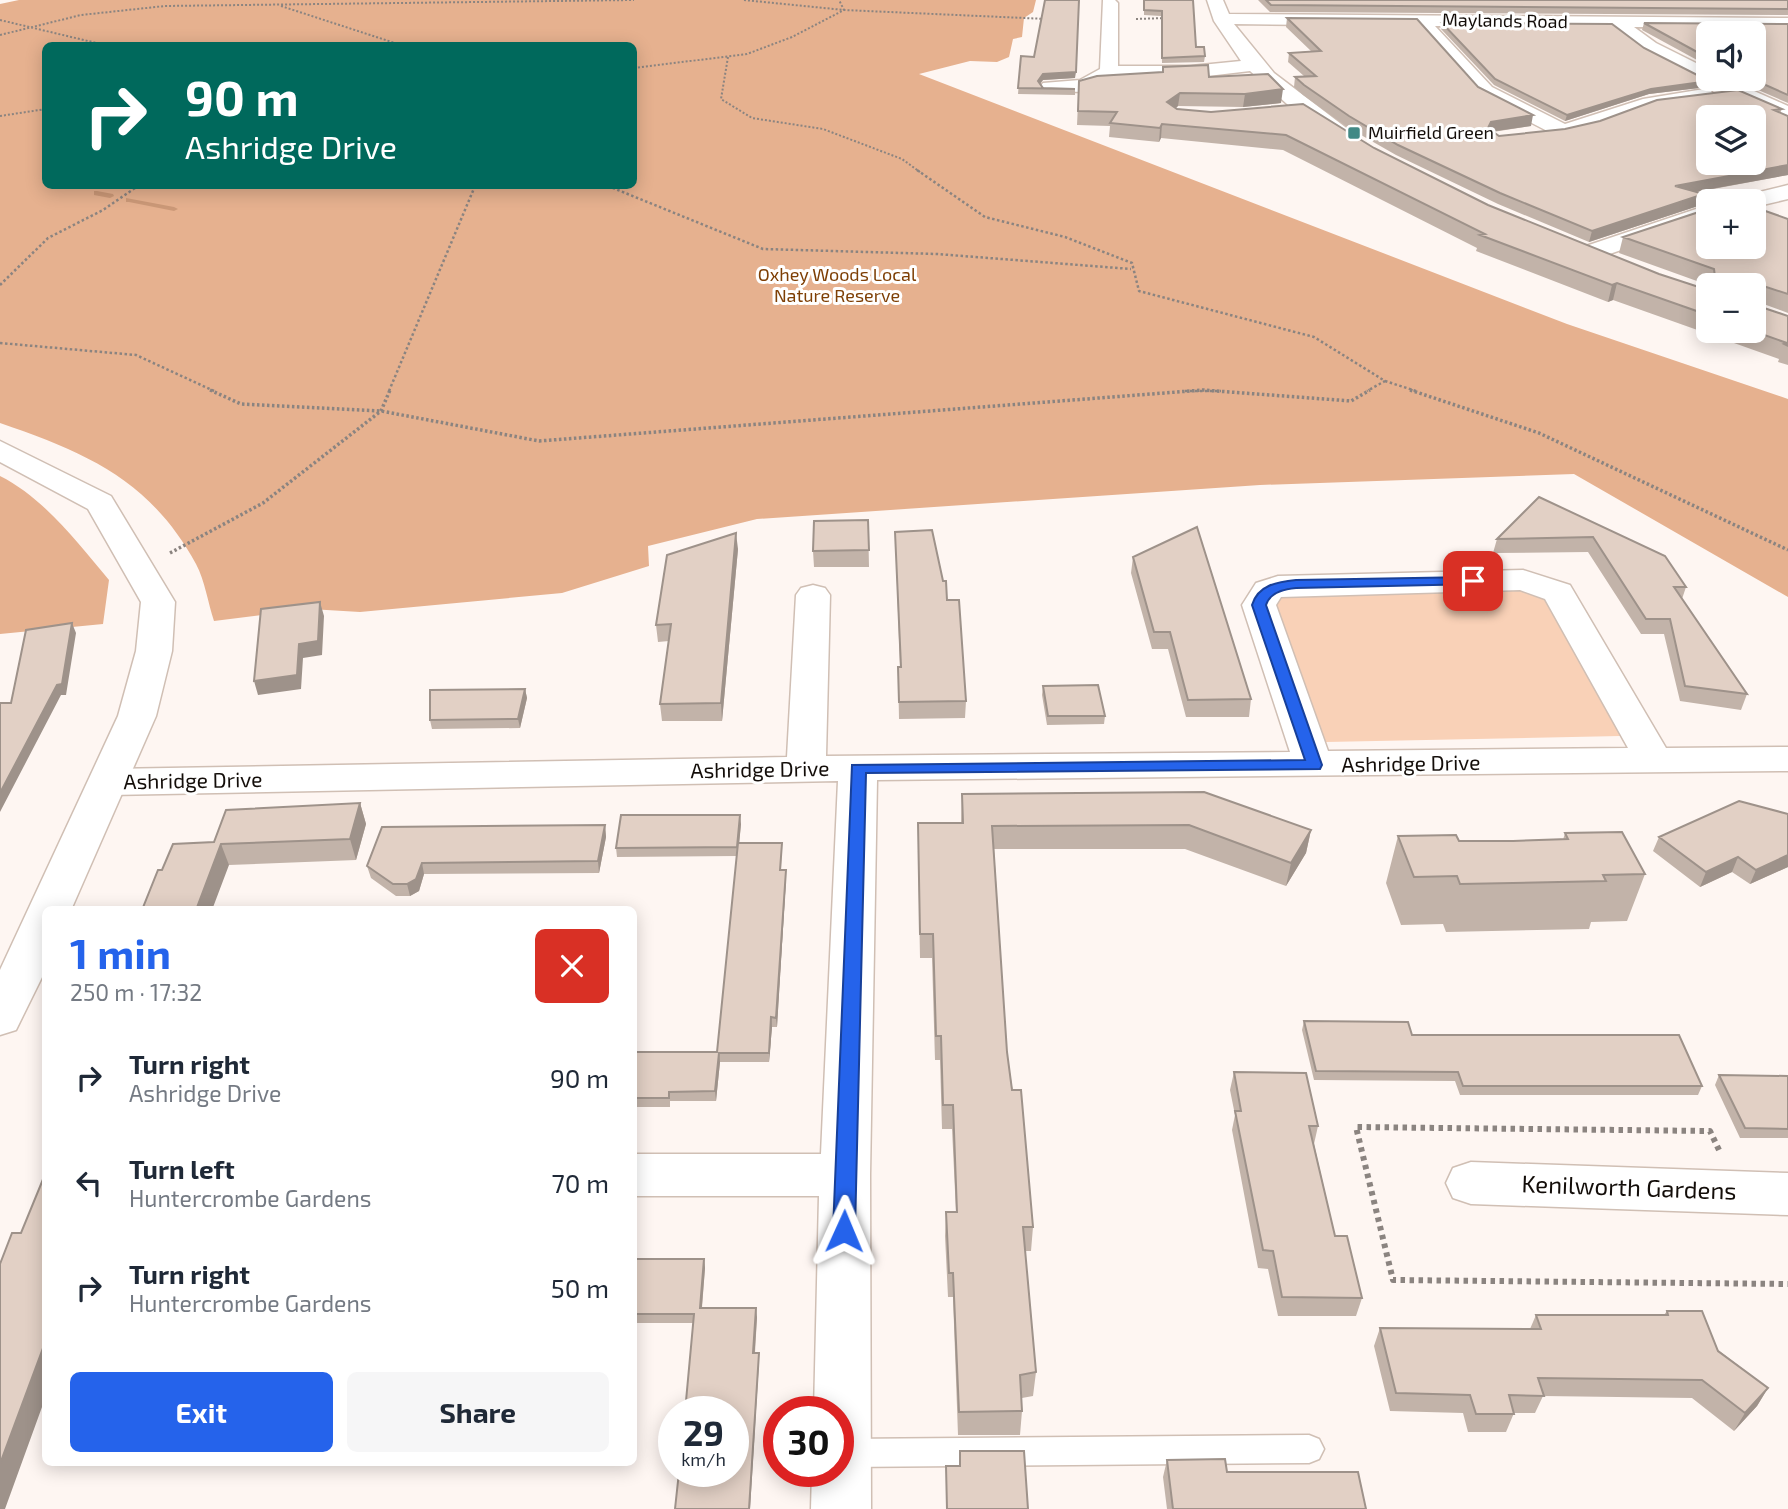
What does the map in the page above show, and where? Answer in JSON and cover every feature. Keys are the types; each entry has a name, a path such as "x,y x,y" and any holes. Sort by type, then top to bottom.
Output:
{"street":[{"path":"1435,0 1452,21"},
{"path":"1676,0 1698,21"},
{"path":"1219,9 1254,65 1304,109 1361,146"},
{"name":"Maylands Road","path":"1219,9 1452,21 1696,23"},
{"path":"1109,12 1109,72"},
{"path":"1420,20 1485,91 1562,131"},
{"path":"1617,23 1650,47 1696,71"},
{"name":"Maylands Road","path":"1766,23 1788,23"},
{"path":"1050,87 1085,86 1092,79 1109,72 1181,72 1254,65"},
{"path":"1523,135 1590,125 1650,103 1738,91 1788,114"},
{"path":"1272,113 1304,109"},
{"path":"1766,198 1788,192"},
{"path":"1766,202 1788,208"},
{"path":"1589,253 1696,216"},
{"path":"1563,243 1626,267"},
{"path":"0,450 100,503 159,602 154,651 137,716 110,782 52,906"},
{"path":"1314,765 1259,605 1268,590 1278,586 1523,580 1547,586 1558,592 1654,760"},
{"path":"807,770 813,595"},
{"name":"Ashridge Drive","path":"110,782 858,768 1788,760"},
{"path":"843,1396 845,1175 858,768"},
{"path":"0,1017 42,928"},
{"path":"637,1175 845,1175"},
{"name":"Kenilworth Gardens","path":"1471,1183 1788,1194"},
{"path":"841,1487 841,1509"}],"lane":[{"path":"854,1453 1309,1449"}],"path":[{"path":"0,35 25,24 93,8 166,4 416,6 634,0"},
{"path":"744,0 844,10 1109,12 1219,9"},
{"path":"839,0 844,10"},
{"path":"276,5 392,42"},
{"path":"637,68 747,54 792,37 844,10"},
{"path":"0,20 94,42"},
{"path":"728,57 721,99 752,118 823,129 902,159 985,217 1065,237 1132,263 1139,291 1314,337 1385,381 1539,433 1788,550"},
{"path":"0,116 42,109"},
{"path":"0,285 48,238 103,210 134,189"},
{"path":"139,569 263,503 381,411 474,189"},
{"path":"615,189 763,249 937,254 1131,269"},
{"path":"0,343 136,355 241,404 381,411 539,441 1203,390 1351,401 1385,381"}],"shaded area":[{"path":"1521,589 1544,594 1623,728 1620,736 1326,742 1318,732 1275,608 1282,597 1292,594"}],"green space":[{"name":"Oxhey Woods Local Nature Reserve","path":"19,0 1036,0 1033,12 1024,18 1022,37 1013,39 1009,57 997,62 970,61 919,74 1567,324 1788,399 1788,597 1574,474 1260,485 757,519 648,546 649,566 562,593 360,612 310,609 214,621 196,564 178,535 137,490 88,459 0,423 0,4"},
{"path":"0,476 46,509 109,580 103,624 0,634"}],"building":[{"path":"1045,0 1079,0 1076,72 1043,74 1038,81 1043,88 1075,89 1018,88 1021,56 1034,57"},
{"path":"1144,0 1193,0 1196,47 1204,47 1205,56 1162,58 1162,11 1144,10"},
{"path":"1266,0 1788,0 1788,9 1271,5"},
{"path":"1287,18 1417,19 1478,87 1533,115 1491,122 1488,128 1499,136 1565,129 1600,121 1657,100 1740,91 1782,109 1774,110 1788,116 1788,165 1766,169 1766,105 1696,105 1696,175 1734,175 1675,186 1696,192 1696,197 1592,231 1500,193 1398,145 1304,85 1295,77 1316,76 1289,53 1321,51"},
{"path":"1442,23 1612,24 1644,48 1696,74 1696,83 1651,89 1567,115 1495,79"},
{"path":"1644,23 1696,23 1696,51"},
{"path":"1766,24 1788,24 1788,95 1766,85"},
{"path":"1208,65 1209,77 1268,74 1283,89 1245,94 1180,93 1167,102 1177,109 1211,112 1303,104 1374,148 1488,205 1659,274 1696,286 1696,311 1617,283 1612,285 1480,235 1485,234 1286,135 1162,124 1160,128 1110,123 1117,112 1078,111 1079,81 1097,76 1163,72 1163,67"},
{"path":"1766,211 1788,219 1788,294 1766,287 1766,273 1714,273 1714,269 1623,237 1696,213 1696,259 1766,259"},
{"path":"1766,309 1788,316 1788,346 1784,344 1787,343 1766,336"},
{"path":"1539,497 1665,556 1686,587 1674,587 1747,694 1685,686 1670,619 1646,619 1593,537 1497,539"},
{"path":"868,520 869,550 813,551 814,521"},
{"path":"1197,527 1251,699 1188,700 1170,632 1154,632 1133,557"},
{"path":"932,530 943,581 946,581 947,600 959,600 966,701 899,702 898,667 901,667 895,532"},
{"path":"736,533 721,703 660,704 671,624 656,625 667,555"},
{"path":"320,602 318,641 299,644 297,675 254,681 261,609"},
{"path":"72,623 62,684 57,685 0,793 0,703 11,703 26,630"},
{"path":"1098,685 1105,716 1048,716 1043,686"},
{"path":"525,689 518,719 430,720 430,690"},
{"path":"1204,792 1311,830 1291,863 1189,825 992,826 1007,1052 1012,1090 1021,1090 1033,1227 1023,1227 1036,1372 1020,1375 1022,1411 959,1412 953,1273 949,1273 946,1212 957,1212 953,1105 943,1105 941,1036 936,1036 933,934 920,934 918,823 963,823 962,794"},
{"path":"1739,801 1788,814 1788,855 1756,870 1738,857 1706,872 1659,837"},
{"path":"360,803 350,839 221,844 198,906 144,906 158,870 162,870 173,844 214,842 226,810"},
{"path":"621,815 740,815 737,847 616,848"},
{"path":"605,825 598,861 422,863 416,879 407,884 393,884 367,866 382,827"},
{"path":"1622,832 1645,874 1603,875 1606,881 1460,884 1457,876 1414,877 1398,836 1456,835 1459,841 1513,841 1568,839 1565,833"},
{"path":"738,843 782,843 780,870 786,870 776,1018 771,1017 769,1053 719,1053 715,1091 669,1092 669,1098 637,1098 637,1052 717,1052"},
{"path":"1304,1021 1408,1022 1412,1035 1679,1035 1702,1086 1463,1086 1458,1072 1316,1071"},
{"path":"1234,1072 1306,1073 1318,1126 1309,1126 1335,1236 1347,1236 1362,1298 1282,1297 1273,1251 1263,1250 1235,1111 1241,1111"},
{"path":"1719,1075 1788,1076 1788,1129 1745,1128"},
{"path":"42,1182 42,1351 0,1464 0,1264 12,1233 21,1233"},
{"path":"637,1259 704,1259 700,1308 756,1308 753,1353 759,1353 749,1509 675,1509 677,1487 749,1487 749,1396 686,1396 694,1314 637,1314"},
{"path":"1667,1311 1702,1311 1718,1351 1768,1388 1745,1413 1702,1380 1538,1378 1544,1396 1509,1395 1514,1414 1476,1414 1470,1395 1396,1393 1380,1328 1541,1329 1536,1315 1668,1315"},
{"path":"960,1451 1024,1451 1028,1509 947,1509 946,1466 960,1466"},
{"path":"1225,1459 1227,1472 1358,1472 1366,1509 1173,1509 1167,1460"}],"waterway":[{"path":"97,193 110,196"},
{"path":"129,200 174,209"}],"place":[{"name":"Muirfield Green","path":"1354,133"}],"route":[{"path":"844,1231 858,768 1314,765 1259,605 1261,597 1278,586 1296,584 1473,581"}]}
